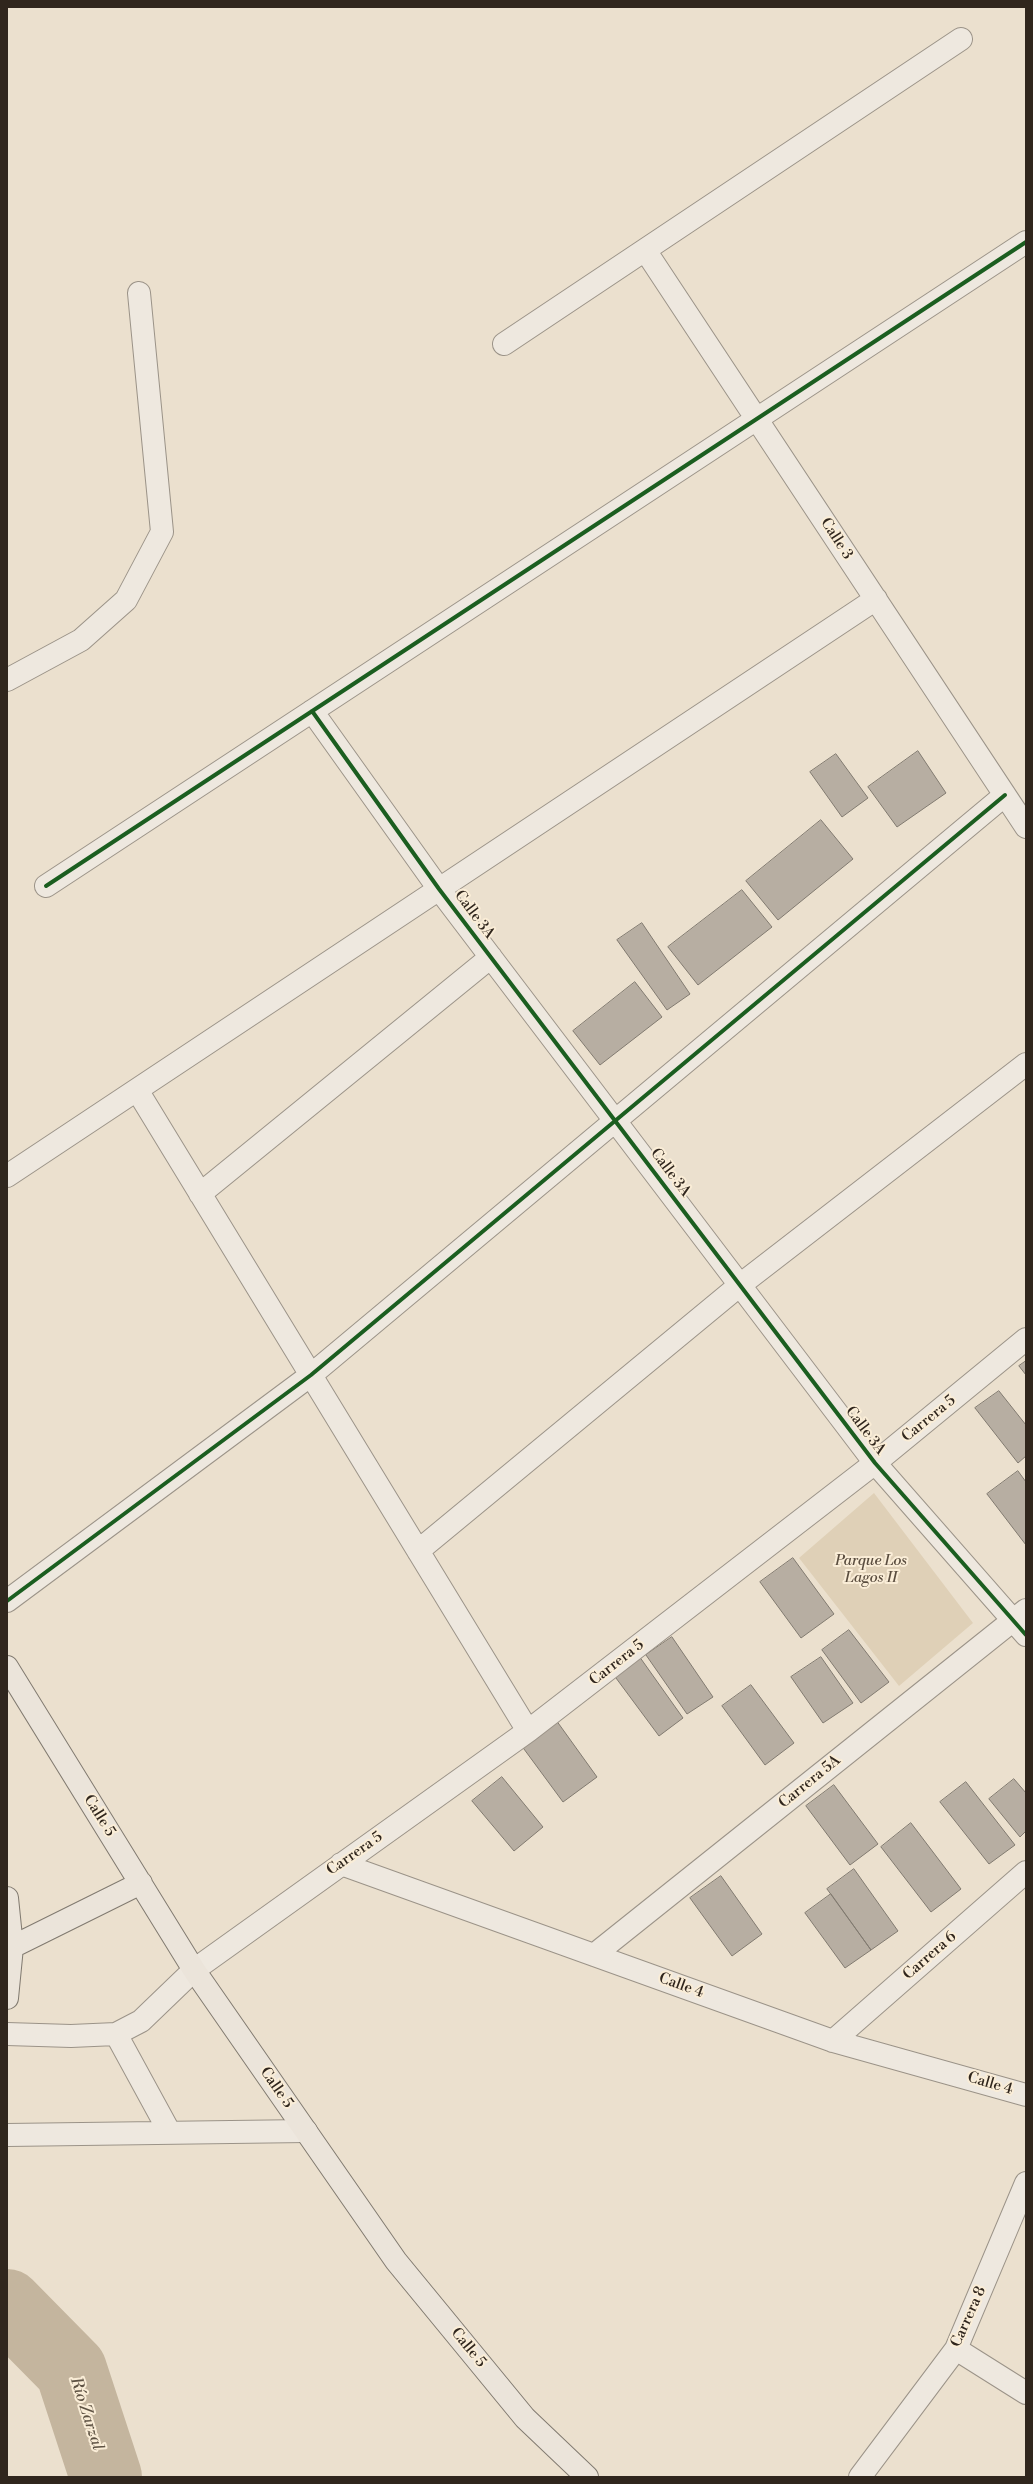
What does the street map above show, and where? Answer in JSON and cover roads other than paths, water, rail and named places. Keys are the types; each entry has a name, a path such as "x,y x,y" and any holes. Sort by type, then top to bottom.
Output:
{"main road":[{"name":"Calle 5","path":"7,1667 194,1970 396,2261 525,2418 586,2477"},
{"path":"12,1947 141,1883"},
{"path":"7,1898 12,1947 7,1998"}],"street":[{"path":"504,344 961,40"},
{"path":"46,886 1026,242"},
{"name":"Calle 3","path":"645,250 1026,827"},
{"path":"7,680 81,640 126,600 162,532 140,294"},
{"path":"7,1176 876,599"},
{"name":"Calle 3A","path":"312,711 439,889 874,1464 1022,1622"},
{"path":"7,1601 311,1375 1005,795"},
{"path":"200,1194 491,957"},
{"path":"418,1551 740,1285 1026,1064"},
{"path":"137,1090 528,1731"},
{"name":"Carrera 5","path":"116,2034 141,2021 194,1970 340,1864 528,1731 874,1464 1026,1339"},
{"name":"Carrera 5A","path":"594,1955 1022,1622"},
{"name":"Calle 4","path":"340,1864 833,2040 1026,2094"},
{"name":"Carrera 6","path":"833,2040 1026,1872"},
{"path":"7,2034 71,2036 116,2034 170,2132"},
{"path":"7,2135 306,2131"},
{"name":"Carrera 8","path":"860,2477 956,2349 1026,2182"},
{"path":"956,2349 1026,2393"}],"waterway":[{"name":"Río Zarzal","path":"7,2305 71,2370 106,2477"}],"park label":[{"name":"Parque Los Lagos II","path":"871,1570"}]}
